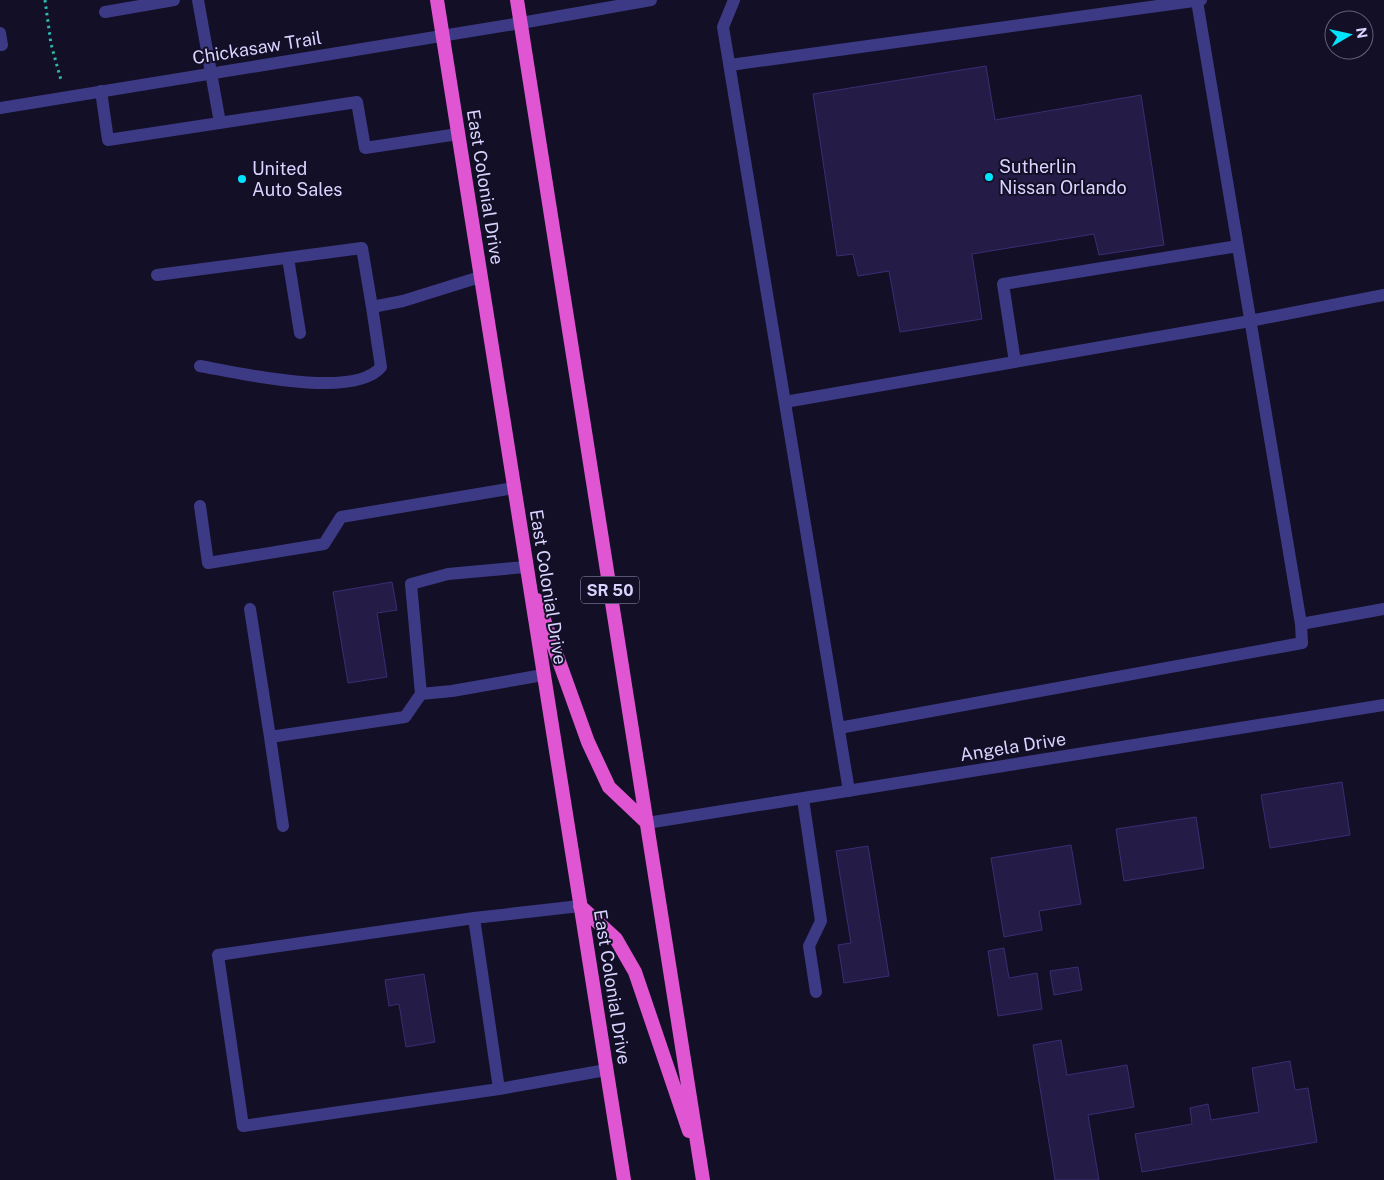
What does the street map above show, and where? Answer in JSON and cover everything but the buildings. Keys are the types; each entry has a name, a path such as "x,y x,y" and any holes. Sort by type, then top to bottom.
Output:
{"highway":[{"name":"East Colonial Drive","path":"437,0 624,1180"},
{"name":"SR 50","path":"517,0 702,1174"},
{"path":"526,566 596,760 609,787 647,824"},
{"path":"580,906 616,939 635,972 702,1174"}],"street":[{"path":"105,12 174,0"},
{"path":"198,0 220,123"},
{"name":"Chickasaw Trail","path":"0,108 651,0"},
{"path":"734,0 723,28 850,791"},
{"path":"838,728 1302,643 1197,0"},
{"path":"730,66 1201,0"},
{"path":"0,33 2,45 0,45"},
{"path":"101,91 108,140 357,102 365,148 458,134"},
{"path":"1015,362 1003,284 1238,246"},
{"path":"157,275 362,248 381,367 376,374 350,381 305,384 200,366"},
{"path":"288,258 300,333"},
{"path":"372,307 403,301 480,277"},
{"path":"785,402 1250,321 1384,295"},
{"path":"200,506 208,563 324,544 341,517 514,488"},
{"path":"270,737 405,717 421,694 411,584 448,574 526,566"},
{"path":"250,609 283,826"},
{"path":"1300,624 1384,609"},
{"path":"421,694 543,675"},
{"name":"Angela Drive","path":"647,824 1384,705"},
{"path":"803,799 822,921 809,946 816,992"},
{"path":"580,906 474,918 218,955 243,1126 499,1089 606,1070"},
{"path":"474,918 499,1089"}],"path":[{"path":"45,0 51,44 65,97"}],"place":[{"name":"Sutherlin Nissan Orlando","path":"989,177"},
{"name":"United Auto Sales","path":"242,179"}]}
